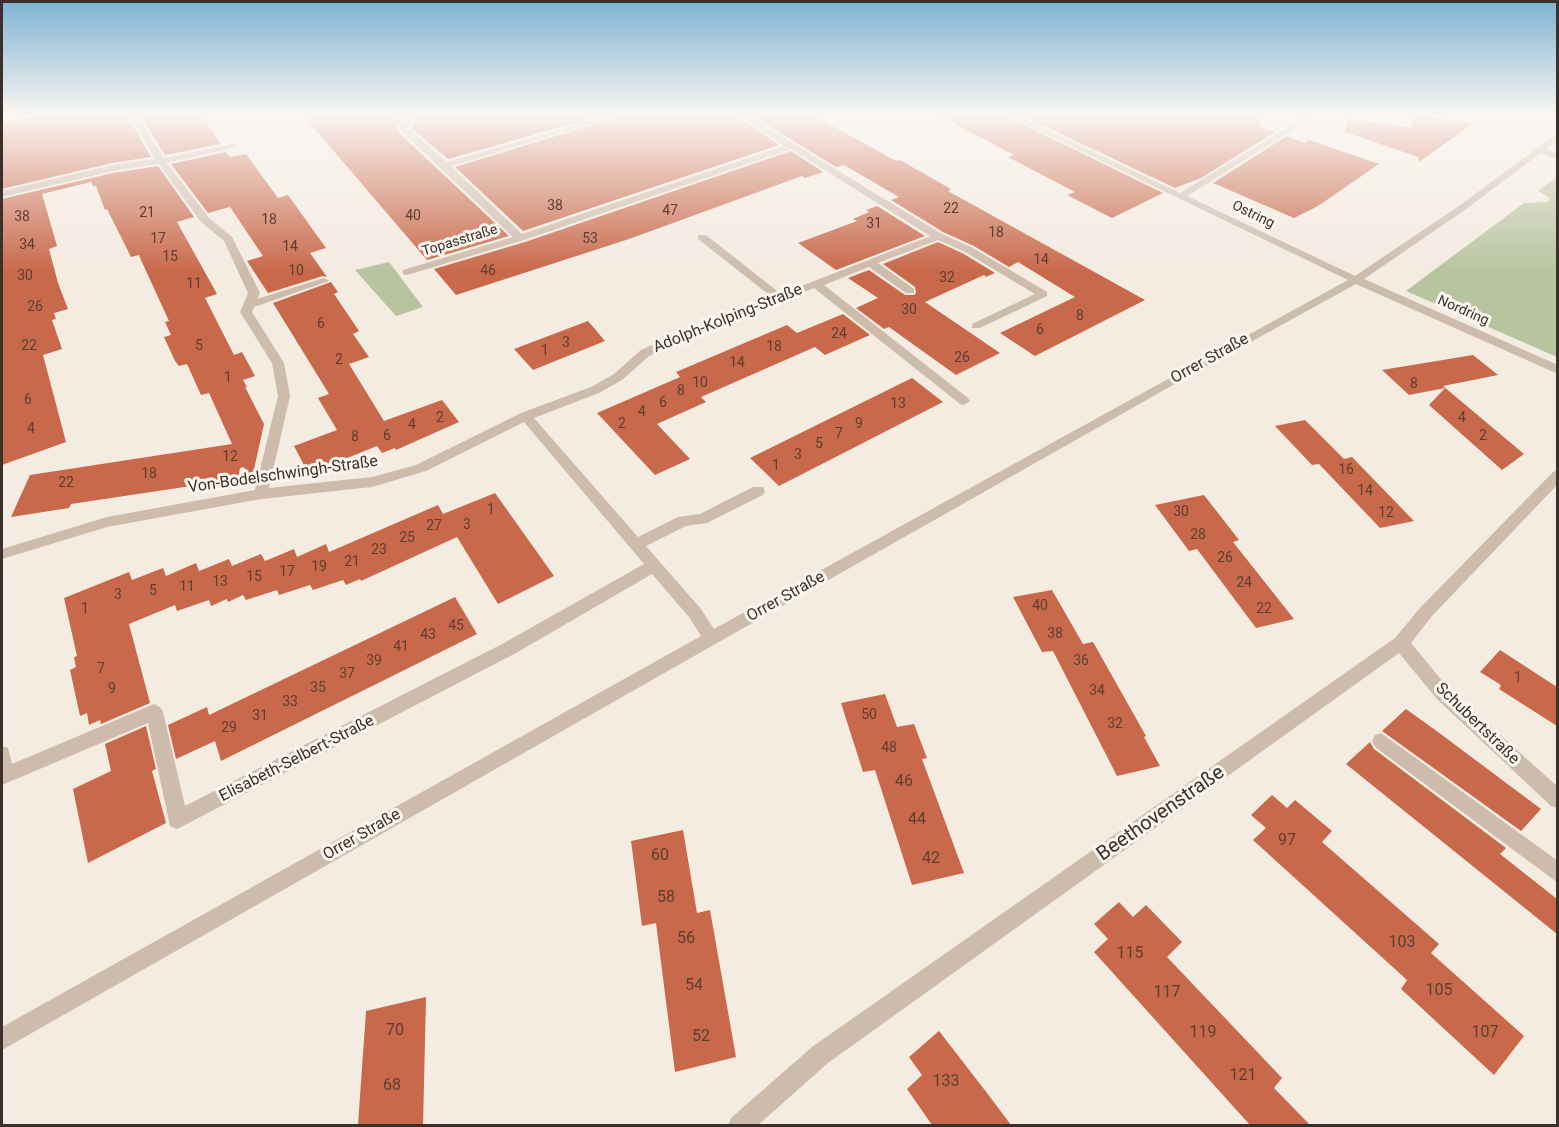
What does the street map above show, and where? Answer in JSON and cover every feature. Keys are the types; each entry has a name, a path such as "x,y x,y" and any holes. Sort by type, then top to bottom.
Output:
{"street":[{"path":"2,194 123,167"},
{"path":"165,167 205,220 228,239 254,293 246,312 278,363 284,396 261,494"},
{"name":"Topasstraße","path":"407,272 520,238 447,167"},
{"path":"520,238 731,167"},
{"path":"827,167 938,236 969,250 1043,294 976,326"},
{"name":"Ostring","path":"1119,167 1356,280"},
{"path":"1181,196 1229,167"},
{"name":"Orrer Straße","path":"2,1039 711,638 1356,280 1459,210 1518,167"},
{"name":"Adolph-Kolping-Straße","path":"526,416 595,390 618,377 645,353 672,340 938,236"},
{"path":"702,237 781,299"},
{"path":"871,262 910,291"},
{"name":"Nordring","path":"1356,280 1557,370"},
{"path":"249,305 324,281"},
{"path":"816,284 964,401"},
{"path":"526,416 695,613 711,638"},
{"name":"Von-Bodelschwingh-Straße","path":"2,554 107,522 261,494 372,482 421,468 526,416"},
{"name":"Beethovenstraße","path":"739,1125 820,1055 1401,643 1426,612 1557,475"},
{"path":"637,544 683,521 702,519 758,491"},
{"name":"Elisabeth-Selbert-Straße","path":"2,754 3,776 154,712 173,789 177,820 510,648 655,565"},
{"name":"Schubertstraße","path":"1401,643 1443,694 1557,800"},
{"path":"1381,741 1557,873"}],"green space":[{"path":"1557,177 1557,357 1406,291 1524,203 1547,202 1550,198 1538,191"},
{"path":"389,262 423,307 396,316 355,270"}],"building":[{"path":"2,167 97,167 2,189"},
{"path":"158,167 194,217 177,222 217,294 205,298 234,355 242,352 255,376 243,380 264,424 251,483 244,467 240,468 238,479 71,504 69,508 11,517 30,475 232,444 209,393 201,395 187,364 179,366 175,361 164,337 171,335 165,322 169,321 139,255 131,257 107,209 105,210 96,186 93,186 91,182 42,194 57,246 49,249 68,309 54,313 56,319 52,320 62,349 43,355 66,442 2,465 2,199 113,173"},
{"path":"173,167 255,167 278,198 288,195 326,248 310,253 327,277 323,276 268,293 247,261 263,256 230,207 208,213"},
{"path":"347,167 435,167 509,236 427,260"},
{"path":"456,167 715,167 523,231"},
{"path":"745,167 815,167 823,172 805,178 802,176 629,239 456,295 434,269 525,242"},
{"path":"847,167 912,167 951,189 948,191 1145,300 1035,356 1000,333 1075,297 1018,262 1009,267 974,246 943,232 891,200 899,197"},
{"path":"1026,167 1109,167 1163,193 1112,218 1067,195 1075,192"},
{"path":"1130,167 1219,167 1201,178 1175,188"},
{"path":"1239,167 1375,167 1318,206 1294,218 1213,183"},
{"path":"877,206 925,236 836,270 798,243 857,221 853,219"},
{"path":"938,242 964,254 995,273 986,277 984,275 925,302 1000,353 956,375 889,327 884,329 856,308 878,298 848,278 869,270 905,295 914,295 915,287 883,264"},
{"path":"331,282 338,292 334,294 359,331 353,334 369,357 349,364 384,421 442,400 459,422 396,450 395,448 382,453 377,446 337,462 336,460 322,466 320,463 306,469 294,446 337,430 318,398 329,394 273,303"},
{"path":"843,314 870,335 825,355 815,347 701,397 706,402 657,424 690,459 655,475 597,413 680,377 676,372 787,325 797,333"},
{"path":"588,321 605,341 533,370 514,349"},
{"path":"1473,355 1498,375 1443,386 1524,454 1502,470 1429,405 1445,388 1409,395 1382,370"},
{"path":"912,378 943,402 779,486 750,458"},
{"path":"1305,420 1344,459 1352,457 1414,521 1380,528 1319,464 1312,465 1275,426"},
{"path":"495,493 554,576 498,604 457,537 361,581 360,579 346,585 343,580 313,590 310,585 279,595 277,590 246,600 243,595 211,606 209,600 177,611 175,605 129,624 150,703 101,724 100,720 89,725 87,713 80,716 70,670 76,667 74,657 77,656 64,598 129,572 132,580 163,568 166,576 196,563 199,571 229,559 232,566 261,554 265,561 294,549 297,557 326,544 329,552 438,505 443,514"},
{"path":"1204,495 1239,540 1233,542 1294,619 1256,628 1197,549 1189,551 1155,505"},
{"path":"1052,590 1083,644 1093,642 1146,736 1144,737 1160,766 1117,776 1053,651 1042,652 1013,597"},
{"path":"455,597 477,634 221,761 215,741 176,759 168,725 207,707 209,715"},
{"path":"1500,650 1557,687 1557,726 1499,689 1501,685 1480,672"},
{"path":"885,694 897,727 914,724 927,758 922,759 964,873 912,885 875,770 863,772 841,703"},
{"path":"1406,709 1541,809 1521,831 1382,731"},
{"path":"146,726 156,769 152,771 166,823 88,863 73,789 111,771 105,744"},
{"path":"1370,742 1374,749 1506,848 1500,854 1557,899 1557,934 1346,764"},
{"path":"1272,795 1287,808 1295,800 1332,831 1322,842 1439,944 1431,953 1524,1036 1494,1075 1401,989 1407,980 1253,840 1266,828 1251,815"},
{"path":"683,830 697,913 710,910 736,1057 675,1072 656,923 642,926 631,841"},
{"path":"1119,902 1133,917 1146,905 1182,942 1167,957 1282,1078 1274,1088 1310,1125 1250,1125 1094,952 1108,939 1094,924"},
{"path":"426,997 423,1125 358,1125 366,1011"},
{"path":"939,1031 1011,1125 932,1125 907,1089 922,1075 909,1057"}]}
